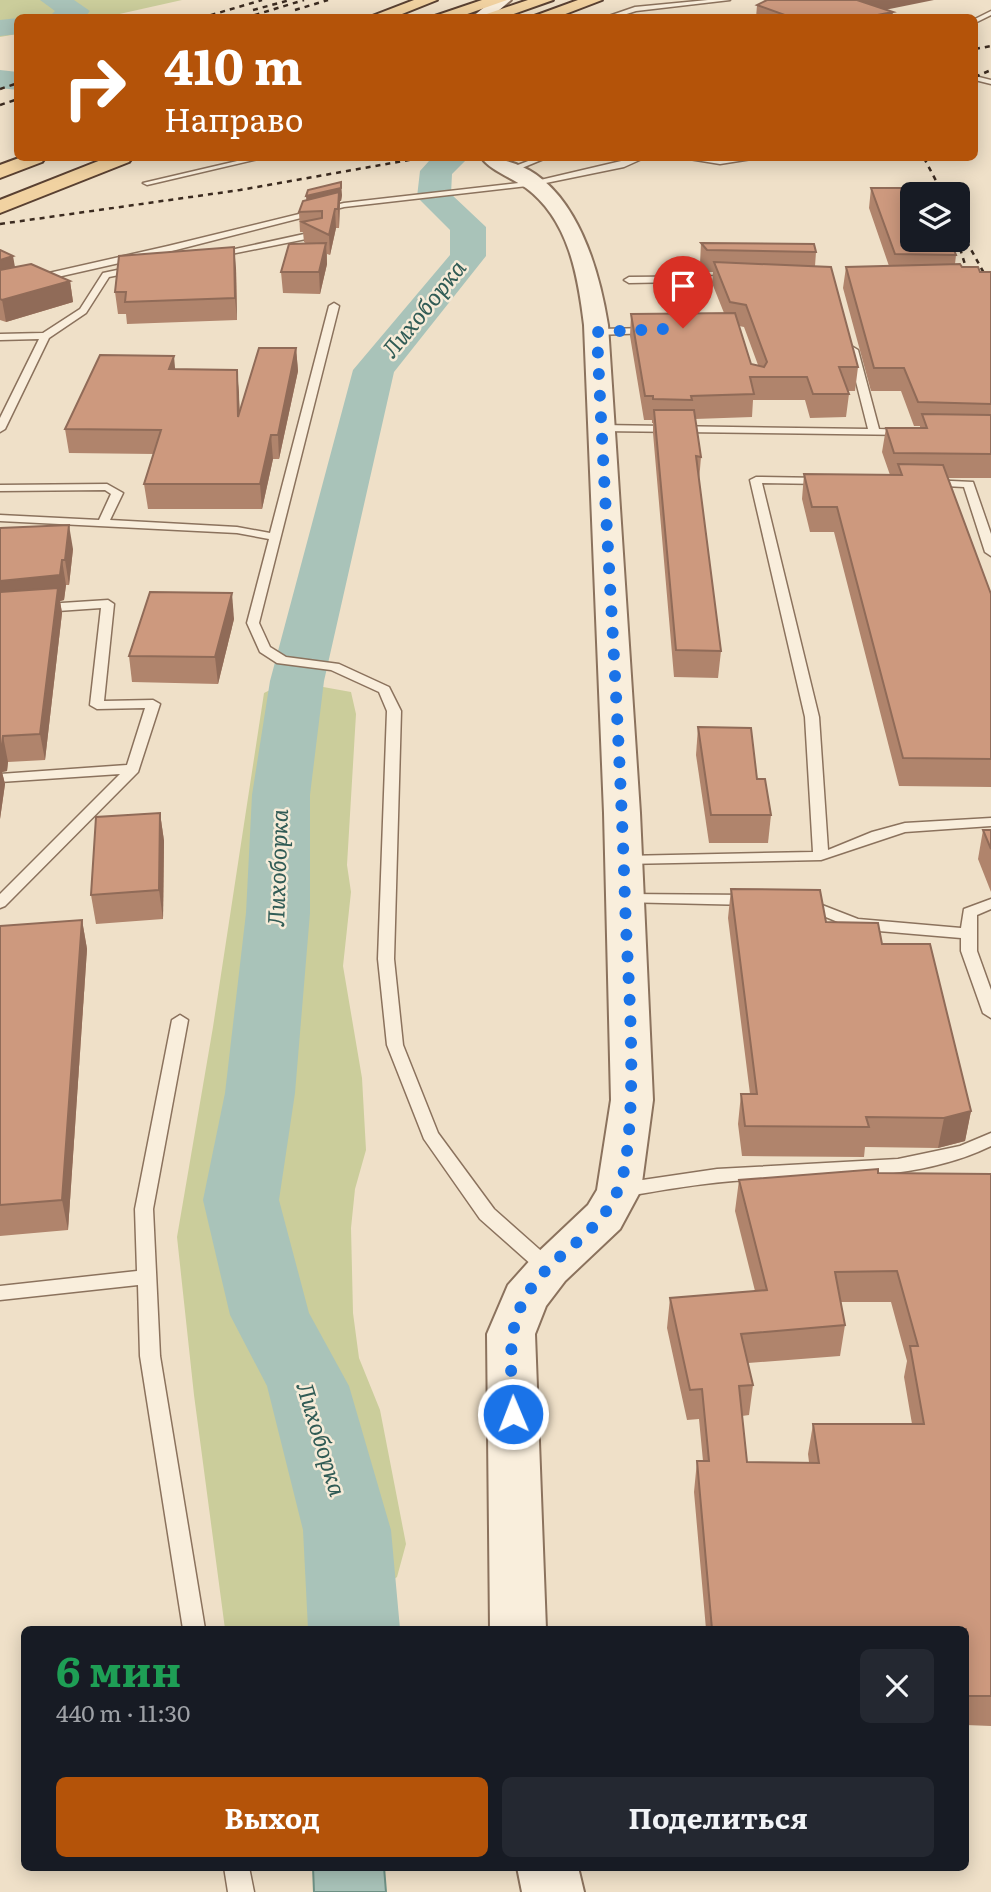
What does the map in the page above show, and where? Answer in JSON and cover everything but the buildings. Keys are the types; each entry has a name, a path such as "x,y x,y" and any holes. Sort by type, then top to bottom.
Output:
{"main road":[{"path":"387,14 429,0"},
{"path":"451,14 501,0"},
{"path":"495,14 545,0"},
{"path":"550,14 594,0"},
{"path":"0,172 28,161"},
{"path":"0,196 97,161"},
{"path":"0,207 98,161"}],"street":[{"path":"485,14 501,0"},
{"path":"502,161 531,169 578,238 591,281 597,332 624,860 632,1100 619,1190 604,1217 549,1269 525,1297 511,1334 518,1626"},
{"path":"548,1871 553,1892"}],"lane":[{"path":"619,14 635,9 727,0"},
{"path":"661,7 674,14"},
{"path":"147,183 245,161"},
{"path":"0,286 168,249 344,205 467,193 531,169 601,170 630,161"},
{"path":"693,161 702,165 738,161"},
{"path":"199,257 318,234"},
{"path":"0,429 45,336 83,311 106,275 146,267"},
{"path":"629,280 740,278"},
{"path":"334,306 253,623 265,649 282,660 334,667 384,690 394,711 386,959 395,1045 430,1135 487,1214 549,1269"},
{"path":"597,332 667,328"},
{"path":"0,337 45,336"},
{"path":"851,343 874,432"},
{"path":"601,428 924,433"},
{"path":"821,856 811,717 757,480 836,481"},
{"path":"916,483 969,484 991,552"},
{"path":"0,488 107,487 117,493 103,523"},
{"path":"0,518 237,530 275,537"},
{"path":"0,611 108,604 97,705 153,704 133,769 0,903"},
{"path":"0,778 133,769"},
{"path":"624,860 821,856 847,850 876,835 910,826 991,822"},
{"path":"625,899 799,901 855,924 969,934"},
{"path":"991,904 969,912 969,951 991,1013"},
{"path":"180,1020 144,1209 150,1356 194,1626"},
{"path":"619,1190 716,1176 874,1167 938,1158 980,1146 991,1139"},
{"path":"0,1293 146,1277"},
{"path":"237,1871 241,1892"}],"green space":[{"path":"0,0 182,0 119,14 14,14 14,35 0,37"},
{"path":"301,683 351,692 356,714 347,865 351,892 343,966 362,1078 366,1150 355,1189 351,1228 353,1313 359,1358 380,1410 406,1544 397,1577 374,1594 338,1431 301,1442 309,1486 323,1626 225,1626 194,1395 177,1237 213,1027 264,693 278,686"}],"water":[{"path":"338,1431 374,1594 377,1626 323,1626 309,1486 301,1442"},
{"path":"313,1871 384,1871 386,1892 314,1892"}],"waterway":[{"name":"Лихоборка","path":"53,0 77,11 70,14"},
{"name":"Лихоборка","path":"0,28 14,26"},
{"name":"Лихоборка","path":"0,79 14,81"},
{"name":"Лихоборка","path":"354,1626 347,1530 308,1386 270,1315 241,1200 260,1093 278,913 281,795 297,681 374,370 468,256 468,227 434,197 436,171 449,161"}],"railway":[{"path":"215,14 262,0"},
{"path":"253,10 290,0"},
{"path":"258,14 304,0"},
{"path":"295,10 328,0"},
{"path":"978,48 991,46"},
{"path":"978,76 991,70"},
{"path":"0,89 14,84"},
{"path":"0,105 14,100"},
{"path":"0,224 240,190 403,161"},
{"path":"926,161 937,182"},
{"path":"970,248 985,275"},
{"path":"961,252 969,277"}],"route":[{"path":"513,1414 511,1334 525,1297 549,1269 604,1217 619,1190 632,1100 622,813 597,332 683,328"}]}
